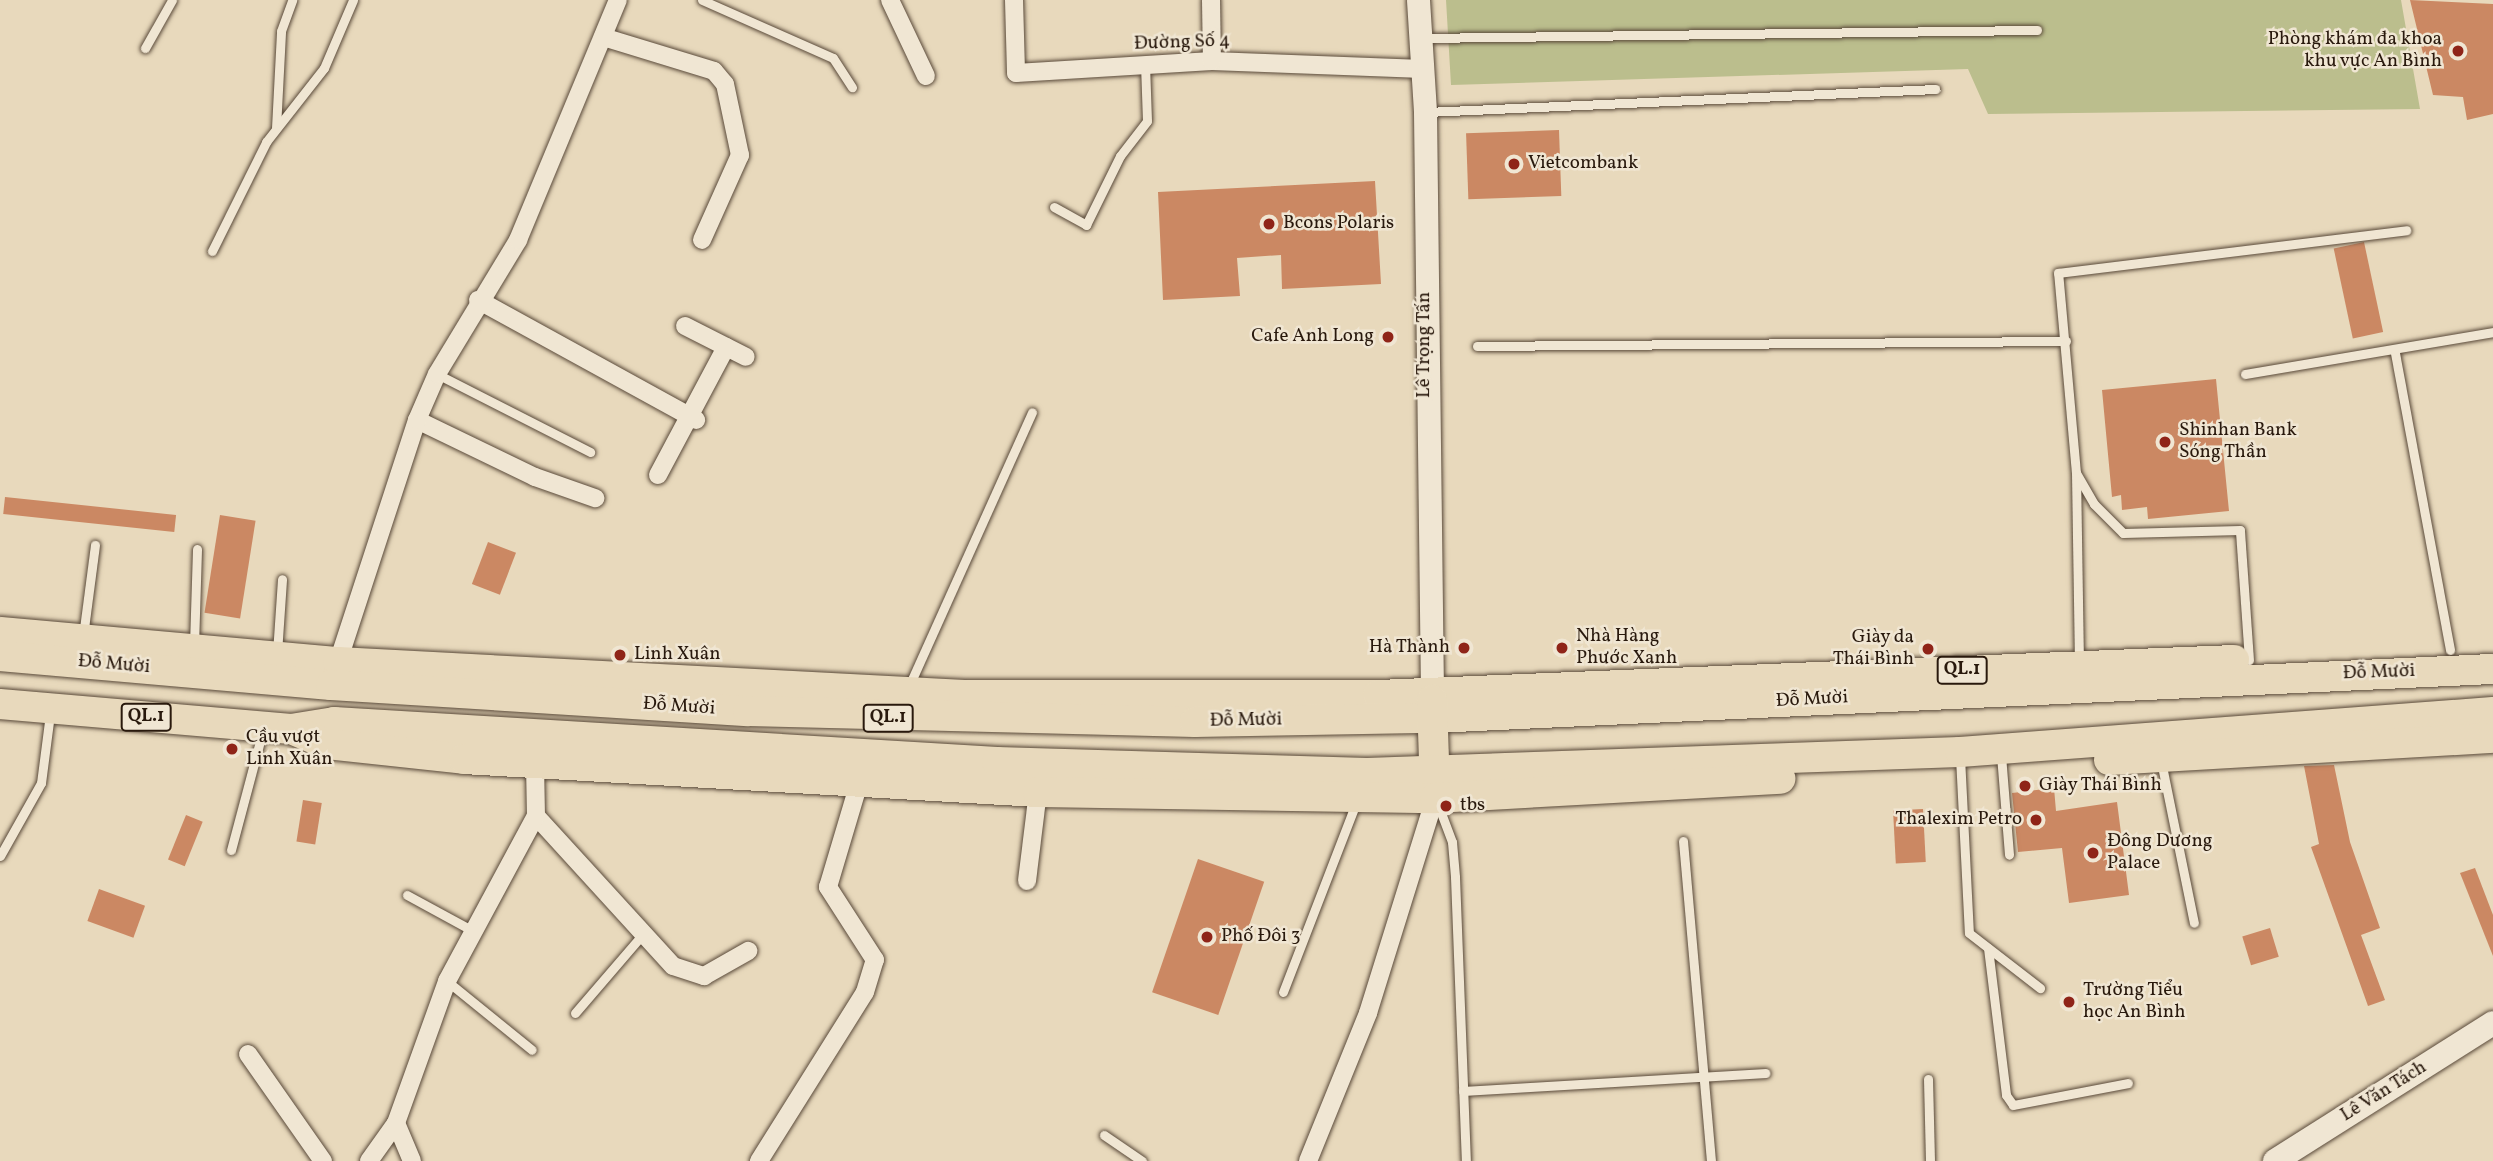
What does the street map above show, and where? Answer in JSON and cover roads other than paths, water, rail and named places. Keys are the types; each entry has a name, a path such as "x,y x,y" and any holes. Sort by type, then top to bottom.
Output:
{"highway":[{"name":"Đỗ Mười","path":"0,632 79,650 107,664 274,667"},
{"name":"Đỗ Mười","path":"0,656 155,645 274,667 335,674 898,718 1432,705 2493,669"},
{"name":"QL.1","path":"107,664 155,645"},
{"name":"Đỗ Mười","path":"335,674 905,694 1432,705 2079,664 2249,660 2493,648"},
{"name":"Đỗ Mười","path":"0,704 277,728 334,722 997,762 1435,784 2001,758 2160,756 2493,738"},
{"path":"1432,705 1435,784"},
{"name":"Đỗ Mười","path":"2001,758 2493,712"},
{"name":"Đỗ Mười","path":"277,728 327,744 535,764 1038,792 1357,798 1435,784"}],"main road":[{"name":"Lê Văn Tách","path":"2275,1161 2493,1023"}],"street":[{"path":"335,674 417,420 437,374 478,300 518,240 618,0"},
{"path":"890,0 926,76"},
{"name":"Đường Số 4","path":"1014,0 1016,73 1212,61 1423,69"},
{"path":"1211,0 1212,61"},
{"name":"Lê Trọng Tấn","path":"1418,0 1426,112 1432,705"},
{"path":"603,37 714,71 725,84 740,155 702,240"},
{"path":"478,300 692,419"},
{"path":"685,326 746,357"},
{"path":"658,475 692,419 726,347"},
{"path":"417,420 535,477 595,498"},
{"path":"369,1161 396,1123 447,981 536,816 535,764"},
{"path":"759,1161 865,992 875,960 828,887 859,783"},
{"path":"1308,1161 1368,1013 1423,851 1435,784"},
{"path":"1027,881 1038,792"},
{"path":"536,816 643,934 689,975 721,969 748,951"},
{"path":"248,1054 323,1161"},
{"path":"396,1123 412,1161"}],"lane":[{"path":"145,48 172,0"},
{"path":"276,128 281,31 292,0"},
{"path":"212,251 276,128 324,68 353,0"},
{"path":"702,0 833,58 852,87"},
{"path":"1421,38 2037,30"},
{"path":"1054,207 1086,225 1120,156 1147,121 1145,65"},
{"path":"1426,112 1935,89"},
{"path":"2079,664 2076,473 2058,273 2406,230"},
{"path":"2245,373 2395,353 2493,332"},
{"path":"1477,345 2066,341"},
{"path":"2395,353 2450,650"},
{"path":"437,374 590,452"},
{"path":"905,694 1032,412"},
{"path":"2076,473 2094,504 2123,533 2240,530 2249,660"},
{"path":"79,650 95,545"},
{"path":"193,650 197,550"},
{"path":"274,667 282,579"},
{"path":"0,856 41,783 51,709"},
{"path":"232,850 277,728"},
{"path":"2160,756 2194,923"},
{"path":"2001,758 2009,855"},
{"path":"1960,760 1969,933 2040,989"},
{"path":"1435,784 1452,842 1466,1161"},
{"path":"1283,992 1357,798"},
{"path":"1682,841 1706,1080 1711,1161"},
{"path":"407,895 473,931"},
{"path":"575,1013 643,934"},
{"path":"1988,948 2006,1094 2013,1105 2128,1083"},
{"path":"447,981 532,1050"},
{"path":"1463,1091 1706,1080 1765,1073"},
{"path":"1928,1079 1930,1161"},
{"path":"1104,1135 1142,1161"}],"place":[{"name":"Phòng khám đa khoa khu vực An Bình","path":"2458,51"},
{"name":"Vietcombank","path":"1514,164"},
{"name":"Bcons Polaris","path":"1269,224"},
{"name":"Cafe Anh Long","path":"1388,337"},
{"name":"Shinhan Bank Sóng Thần","path":"2165,442"},
{"name":"Hà Thành","path":"1464,648"},
{"name":"Nhà Hàng Phước Xanh","path":"1562,648"},
{"name":"Giày da Thái Bình","path":"1928,649"},
{"name":"Linh Xuân","path":"620,655"},
{"name":"Cầu vượt Linh Xuân","path":"232,749"},
{"name":"Giày Thái Bình","path":"2025,786"},
{"name":"tbs","path":"1446,806"},
{"name":"Thalexim Petro","path":"2036,820"},
{"name":"Đông Dương Palace","path":"2093,853"},
{"name":"Phố Đôi 3","path":"1207,937"},
{"name":"Trường Tiểu học An Bình","path":"2069,1002"}]}
